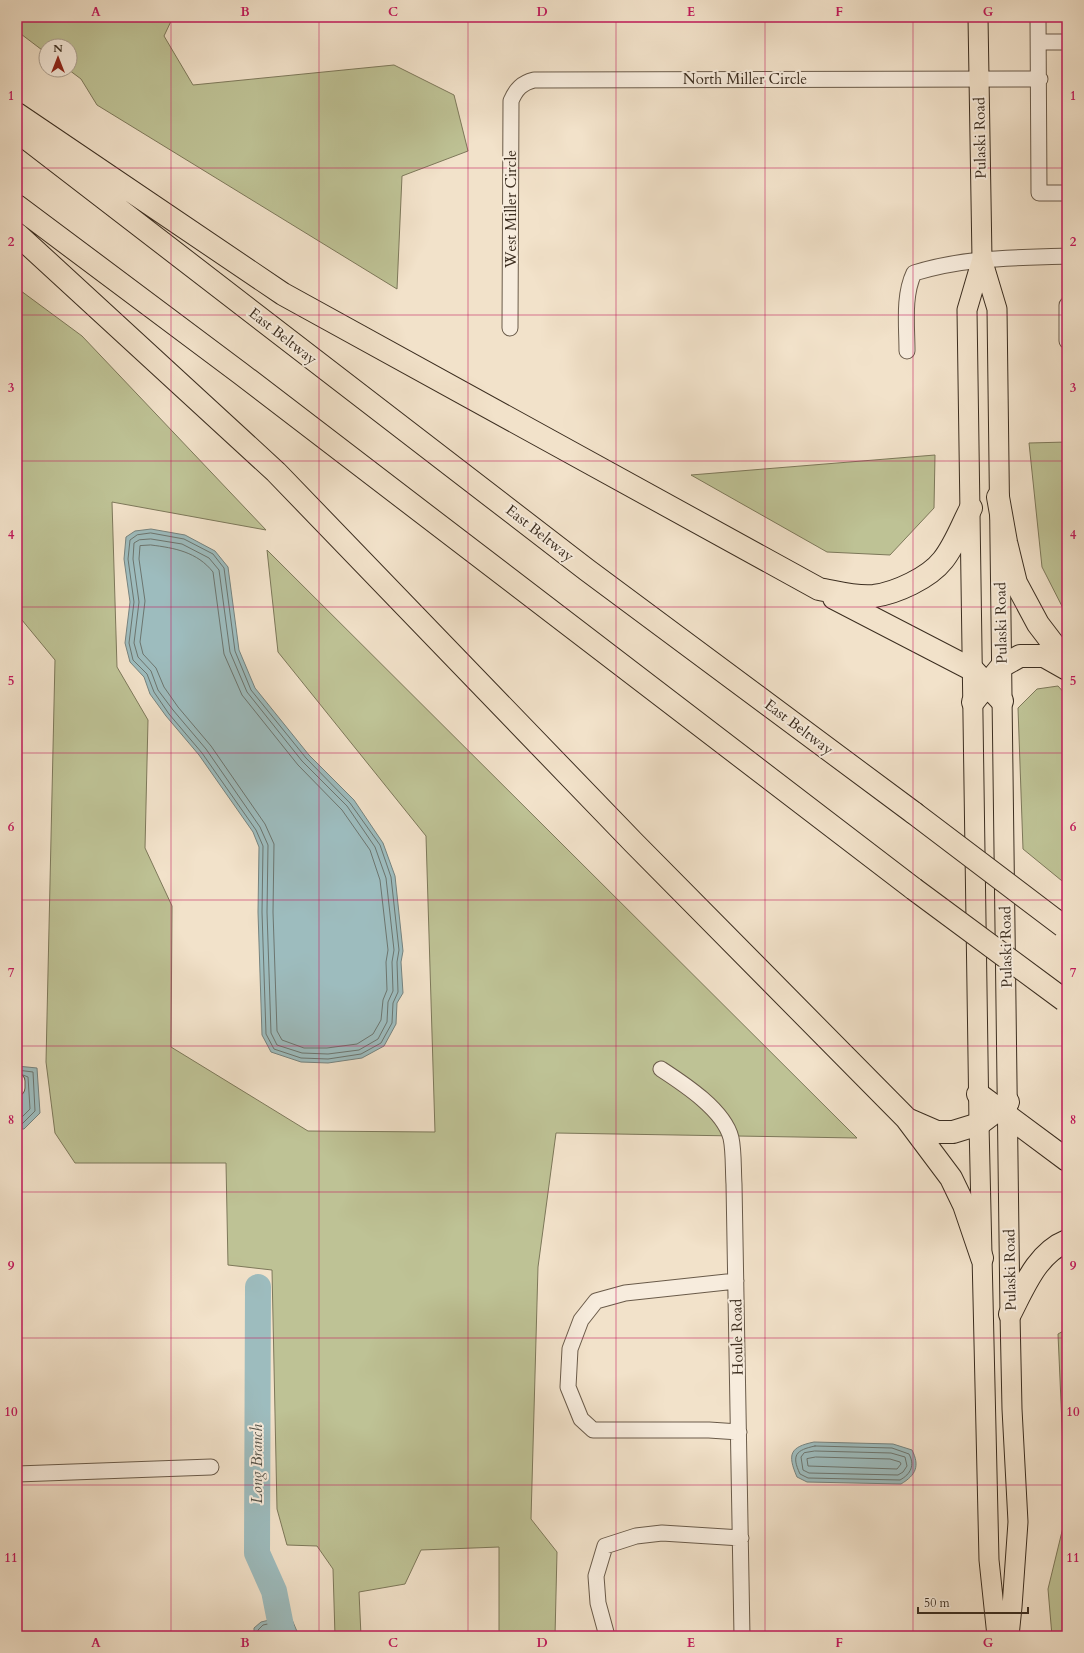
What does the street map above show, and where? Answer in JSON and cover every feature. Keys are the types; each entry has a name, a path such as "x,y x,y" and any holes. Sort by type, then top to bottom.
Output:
{"highway":[{"path":"17,114 283,294 980,678 1002,701"},
{"name":"East Beltway","path":"17,131 587,570 914,813 1065,928"},
{"path":"17,206 240,373 914,889 1065,1002"},
{"path":"17,234 276,472 634,843 906,1118 950,1178 964,1205 982,1258"},
{"path":"998,497 1006,542 1016,583 1038,624 1067,662"},
{"path":"818,589 860,596 874,596 903,588 916,581 943,560 957,537 971,508"},
{"path":"973,702 980,678 1020,656 1044,656 1067,669"},
{"path":"978,1094 1005,1109 1067,1160"},
{"path":"906,1118 937,1132 953,1132 979,1124 1005,1109"},
{"path":"1010,1314 1035,1266 1056,1246 1067,1241"}],"main road":[{"name":"Pulaski Road","path":"978,17 982,259 997,309 998,497 1002,666 1005,1109 1012,1409 1018,1522 1012,1608 1008,1636"},
{"name":"Pulaski Road","path":"980,678 971,508 967,310 982,259"},
{"name":"Pulaski Road","path":"973,702 978,1094 989,1560 997,1636"}],"street":[{"path":"1038,17 1040,79 1039,193 1067,193"},
{"path":"1039,42 1067,42"},
{"name":"North Miller Circle","path":"515,91 524,82 534,80 1040,79"},
{"name":"West Miller Circle","path":"510,328 511,101 515,91"},
{"path":"907,350 907,295 909,283 914,273 951,263 982,259 1067,256"},
{"path":"1067,305 1067,341"},
{"name":"Houle Road","path":"661,1069 706,1102 726,1125 731,1138 734,1184 742,1636"},
{"path":"17,1081 17,1088"},
{"path":"736,1281 625,1293 596,1301 582,1320 570,1350 568,1387 581,1419 593,1430 709,1430 739,1432"},
{"path":"17,1474 211,1467"},
{"path":"607,1636 598,1603 596,1576 605,1546 636,1536 662,1533 740,1538"}],"green space":[{"path":"17,17 173,17 164,36 193,85 394,65 454,95 468,151 402,176 397,289 97,105 81,79 78,77 78,38 38,38 38,47 17,31"},
{"path":"17,288 82,336 266,530 112,502 117,667 148,720 145,848 172,906 171,1047 308,1131 435,1132 426,836 278,652 267,550 857,1138 556,1133 538,1267 531,1519 557,1552 555,1636 499,1636 499,1547 421,1550 405,1584 359,1592 361,1636 335,1636 333,1569 317,1546 287,1545 277,1509 272,1270 228,1265 226,1163 75,1163 55,1133 46,1062 55,660 17,614"},
{"path":"1067,442 1067,616 1042,567 1029,443"},
{"path":"935,455 934,508 890,555 827,552 691,475"},
{"path":"1058,686 1067,696 1067,885 1023,849 1018,708 1037,689"},
{"path":"1067,1329 1067,1636 1052,1636 1048,1589 1066,1515 1058,1334"}],"water":[{"path":"151,529 185,535 215,551 228,567 239,650 255,688 309,755 354,800 383,843 395,876 403,951 401,962 403,993 397,1003 396,1024 384,1046 362,1058 328,1063 301,1062 271,1052 262,1035 258,912 259,847 253,832 199,755 166,716 150,694 144,677 130,662 125,643 130,602 124,559 126,537 135,531"},
{"path":"17,1066 37,1068 40,1113 24,1129 17,1129"},
{"path":"814,1442 893,1444 912,1450 916,1461 915,1470 906,1481 901,1484 807,1482 797,1477 792,1463 792,1457 795,1449"},
{"path":"290,1615 299,1636 254,1636 254,1628 261,1622"}],"waterway":[{"name":"Long Branch","path":"258,1287 257,1553 274,1591 283,1636"}]}
